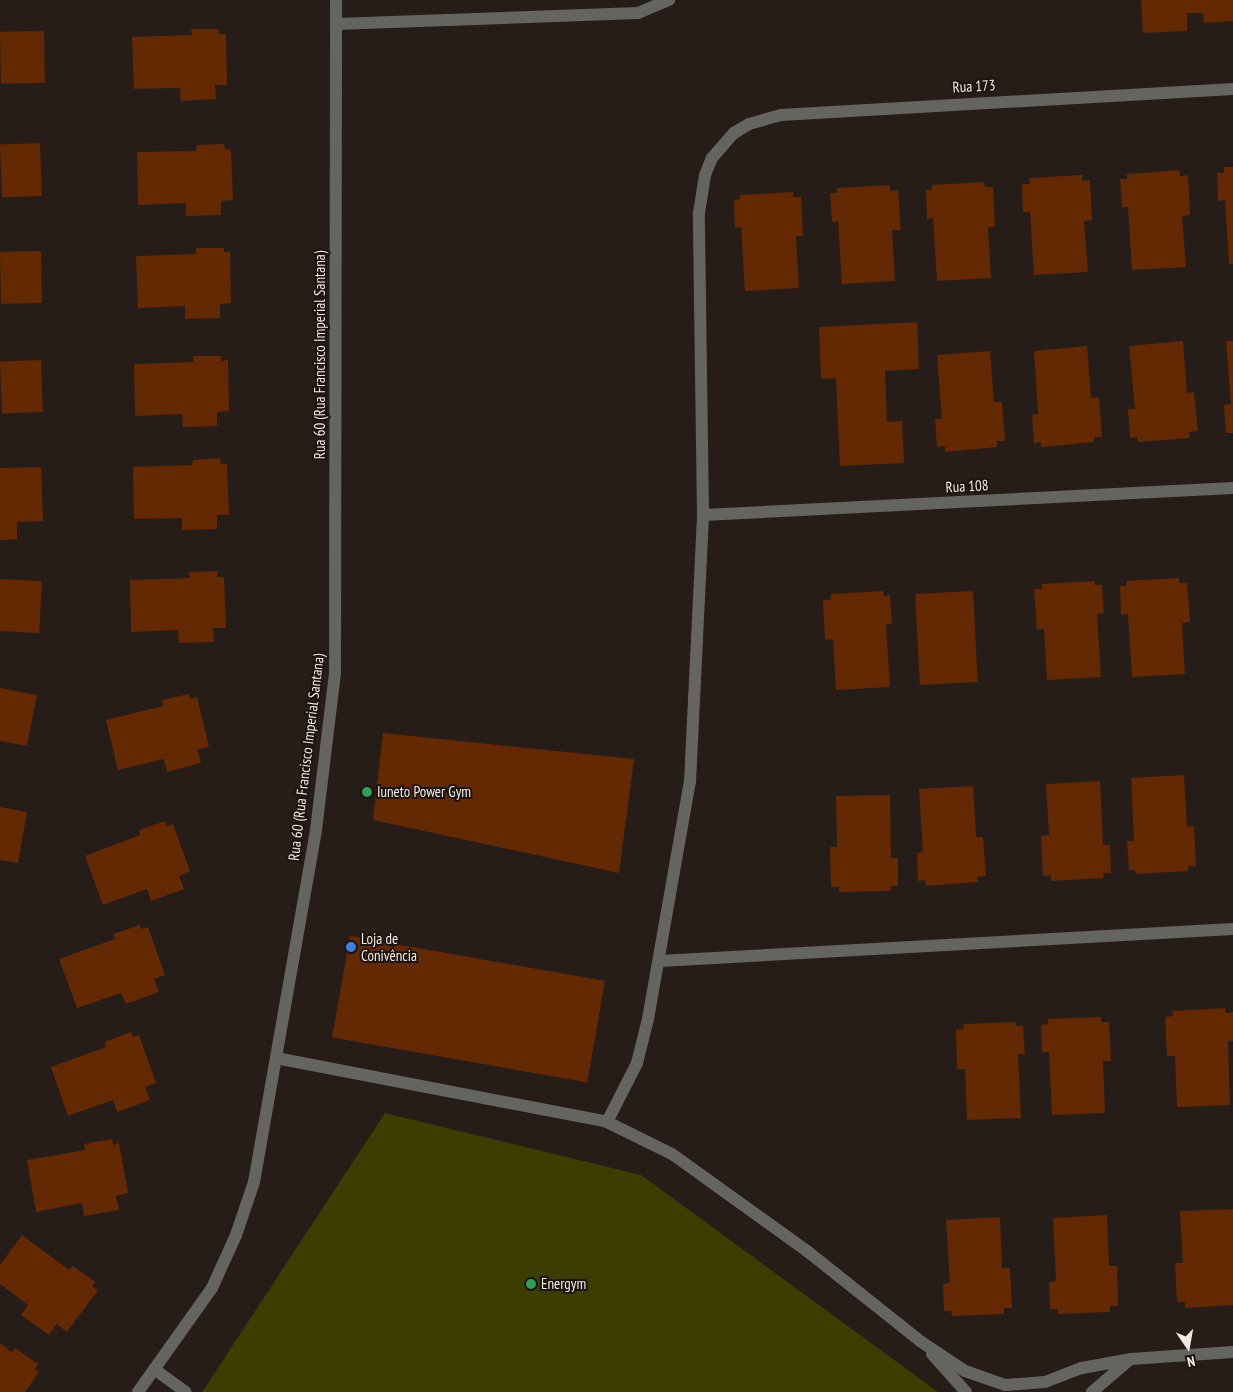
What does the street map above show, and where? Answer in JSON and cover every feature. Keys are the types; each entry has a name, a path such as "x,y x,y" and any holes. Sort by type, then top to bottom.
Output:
{"street":[{"name":"Rua 60 (Rua Francisco Imperial Santana)","path":"138,1392 184,1330 212,1288 236,1235 254,1182 316,830 335,674 336,0"},
{"path":"337,24 638,13 669,0"},
{"name":"Rua 173","path":"703,515 699,213 705,176 723,142 749,124 781,115 1233,89"},
{"name":"Rua 108","path":"703,515 1233,488"},
{"path":"607,1122 637,1063 660,961 690,782 703,515"},
{"path":"660,961 1233,929"},
{"path":"276,1058 607,1122 672,1154 807,1251 920,1341 965,1371 1005,1385 1045,1382 1082,1368 1131,1359 1233,1352"},
{"path":"920,1341 966,1392"},
{"path":"1092,1392 1131,1359"},
{"path":"154,1368 186,1392"}],"shaded area":[{"name":"Energym","path":"385,1113 641,1175 938,1392 202,1392"}],"building":[{"path":"1141,0 1233,0 1233,21 1204,23 1203,13 1187,13 1187,31 1143,33"},
{"path":"191,29 219,29 219,34 226,34 227,85 215,85 216,99 181,101 180,88 134,89 132,37 192,35"},
{"path":"44,31 45,83 1,84 0,32"},
{"path":"40,143 42,196 2,197 0,144"},
{"path":"224,144 225,149 231,150 233,200 221,201 221,215 186,216 186,203 138,205 137,152 196,151 197,145"},
{"path":"1224,167 1233,167 1233,264 1229,264 1225,200 1218,201 1217,173 1224,173"},
{"path":"1179,170 1180,176 1188,175 1190,215 1182,216 1186,267 1132,270 1128,207 1122,207 1120,179 1127,179 1127,174"},
{"path":"1082,175 1082,181 1090,180 1092,220 1084,221 1088,272 1034,275 1030,212 1023,212 1022,184 1030,184 1029,178"},
{"path":"984,182 985,187 993,187 995,227 988,227 991,278 937,281 933,218 927,219 926,190 932,190 932,185"},
{"path":"890,185 890,191 898,190 901,230 892,230 895,281 842,284 838,221 832,222 830,193 837,193 837,188"},
{"path":"793,192 793,197 801,197 803,236 796,236 799,288 745,291 741,227 735,228 734,200 740,199 740,195"},
{"path":"196,248 224,248 224,252 230,252 231,303 220,304 220,318 185,319 185,306 138,308 136,256 196,254"},
{"path":"41,251 42,303 1,304 0,252"},
{"path":"917,322 919,369 885,371 887,422 902,421 904,463 840,466 836,378 821,379 819,327"},
{"path":"1183,341 1187,393 1194,392 1198,431 1189,432 1190,438 1138,442 1137,437 1130,438 1128,409 1135,409 1129,346"},
{"path":"1226,341 1233,341 1233,433 1226,433 1224,405 1231,404"},
{"path":"1087,346 1091,398 1099,397 1102,437 1094,437 1094,442 1041,447 1041,442 1034,443 1032,415 1038,414 1034,351"},
{"path":"990,351 994,402 1002,402 1005,441 997,441 997,447 945,452 945,446 937,447 935,419 942,419 937,355"},
{"path":"193,356 221,356 221,361 228,360 229,411 217,412 217,426 183,427 182,414 135,416 134,364 194,362"},
{"path":"41,360 43,412 2,413 0,361"},
{"path":"220,458 221,464 227,464 229,515 217,515 217,529 182,530 182,518 134,519 133,467 192,465 193,460"},
{"path":"41,467 43,521 17,522 17,539 0,540 0,468"},
{"path":"218,571 217,577 224,577 226,628 213,628 214,642 179,643 178,630 131,632 130,580 190,578 189,572"},
{"path":"1179,578 1179,583 1187,583 1190,622 1182,623 1185,674 1132,677 1128,614 1121,615 1120,586 1127,586 1126,581"},
{"path":"0,579 42,581 39,633 0,631"},
{"path":"1094,581 1095,585 1102,585 1104,613 1097,614 1101,677 1047,680 1044,629 1037,629 1034,589 1042,589 1042,584"},
{"path":"883,591 884,596 890,595 892,624 886,624 890,687 836,690 833,639 825,640 823,600 831,600 831,594"},
{"path":"973,591 978,682 920,685 915,594"},
{"path":"0,688 37,695 27,746 0,741"},
{"path":"189,694 190,699 197,697 209,747 197,749 201,763 167,772 164,759 118,770 106,720 163,706 162,700"},
{"path":"383,733 634,759 619,873 373,820"},
{"path":"1184,775 1187,827 1194,826 1196,866 1188,866 1188,871 1136,874 1135,870 1129,870 1127,841 1134,841 1131,778"},
{"path":"1100,781 1103,845 1110,845 1111,873 1103,873 1104,878 1051,881 1051,875 1043,876 1041,836 1049,835 1046,784"},
{"path":"973,786 976,837 983,837 986,876 977,877 978,882 926,886 925,880 918,881 917,853 923,852 919,789"},
{"path":"890,795 891,858 898,858 898,886 891,886 891,891 839,892 839,887 831,887 830,847 837,847 836,796"},
{"path":"0,807 27,812 18,863 0,860"},
{"path":"165,821 167,826 173,824 190,871 179,876 184,889 151,901 147,889 103,905 85,856 140,835 139,830"},
{"path":"140,925 141,929 148,927 165,975 154,979 159,992 126,1004 121,993 77,1008 59,959 115,939 113,934"},
{"path":"350,936 605,981 587,1082 332,1037"},
{"path":"1225,1008 1226,1013 1233,1012 1233,1041 1228,1041 1230,1105 1177,1107 1175,1056 1167,1056 1165,1017 1173,1016 1173,1011"},
{"path":"1101,1017 1101,1022 1109,1022 1111,1061 1103,1061 1105,1113 1052,1115 1049,1052 1042,1052 1041,1025 1048,1024 1048,1019"},
{"path":"1016,1022 1016,1026 1023,1026 1025,1054 1018,1054 1021,1118 967,1120 965,1069 957,1069 956,1030 964,1029 963,1024"},
{"path":"131,1032 133,1037 139,1035 156,1083 145,1087 150,1100 117,1112 113,1100 68,1116 51,1067 106,1047 105,1042"},
{"path":"112,1139 113,1145 119,1143 128,1193 116,1196 119,1210 84,1216 82,1203 36,1212 27,1160 85,1150 84,1144"},
{"path":"1233,1209 1233,1305 1185,1308 1185,1302 1177,1302 1175,1263 1183,1263 1180,1211"},
{"path":"1107,1215 1109,1266 1117,1266 1118,1306 1110,1306 1110,1312 1058,1314 1058,1309 1050,1309 1049,1282 1056,1281 1053,1218"},
{"path":"1000,1217 1002,1268 1010,1268 1012,1308 1004,1308 1004,1314 952,1316 951,1311 944,1311 943,1284 950,1283 946,1220"},
{"path":"22,1235 69,1270 73,1266 95,1282 92,1287 98,1290 67,1332 57,1324 49,1335 21,1315 28,1305 0,1284 0,1265"},
{"path":"0,1343 12,1352 15,1348 38,1364 35,1369 39,1372 25,1392 0,1392"}],"place":[{"name":"Iuneto Power Gym","path":"367,792"},
{"name":"Loja de Conivência","path":"351,947"},
{"name":"Energym","path":"531,1284"}]}
